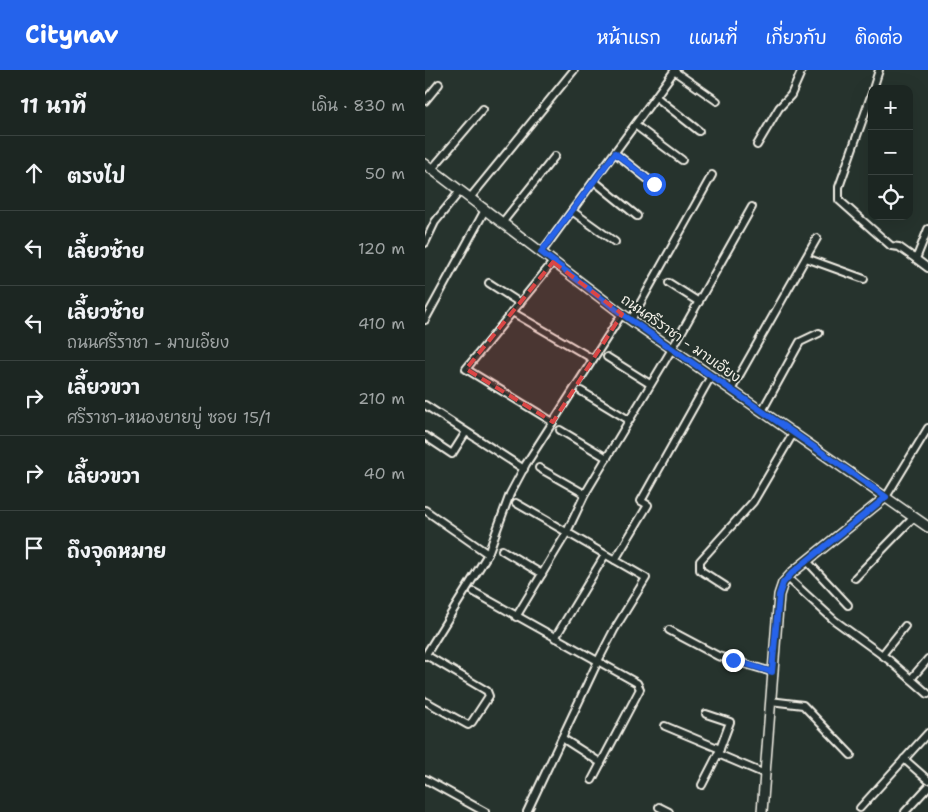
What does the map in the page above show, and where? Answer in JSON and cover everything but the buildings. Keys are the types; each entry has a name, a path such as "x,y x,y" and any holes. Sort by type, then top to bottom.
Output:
{"main road":[{"name":"ถนนศรีราชา - มาบเอียง","path":"429,166 622,314 928,527"},
{"path":"762,812 779,595 783,583 807,561 886,497"}],"street":[{"path":"470,198 574,70"},
{"path":"541,252 675,70 717,101"},
{"path":"757,145 779,108 791,95 802,70"},
{"path":"874,85 879,70"},
{"path":"425,101 439,84"},
{"path":"656,96 699,131"},
{"path":"868,104 839,186 839,200 891,246 899,247 928,268"},
{"path":"429,166 483,109"},
{"path":"635,125 682,160"},
{"path":"615,153 654,184"},
{"path":"502,223 555,156"},
{"path":"631,320 712,175"},
{"path":"594,181 637,216"},
{"path":"425,243 435,222 460,191"},
{"path":"516,617 566,534 585,494 672,349 752,207"},
{"path":"425,320 485,210"},
{"path":"572,211 615,242"},
{"path":"916,259 928,229"},
{"path":"731,390 817,238"},
{"path":"806,258 864,279"},
{"path":"553,262 466,369 553,422"},
{"path":"489,283 520,303"},
{"path":"669,283 699,302"},
{"path":"512,312 593,359"},
{"path":"425,701 468,725 489,696 487,691 425,656 488,554 510,494 524,469 622,314"},
{"path":"762,411 800,342 819,333"},
{"path":"607,357 650,384"},
{"path":"615,560 648,505 641,501 711,376"},
{"path":"581,392 629,420"},
{"path":"425,405 524,469"},
{"path":"886,497 928,428"},
{"path":"560,430 607,458"},
{"path":"425,436 452,454 466,432"},
{"path":"725,586 700,570 700,561 753,502 794,432"},
{"path":"539,468 585,494"},
{"path":"516,503 566,534 646,578 614,630 527,812"},
{"path":"425,510 488,554"},
{"path":"855,578 914,517"},
{"path":"502,550 542,574"},
{"path":"555,638 605,555"},
{"path":"807,561 848,605"},
{"path":"788,578 834,620 882,655 928,694"},
{"path":"474,592 637,683 640,689 592,780"},
{"path":"882,655 905,626"},
{"path":"669,630 718,656 772,672"},
{"path":"911,679 928,659"},
{"path":"770,701 803,706 851,755"},
{"path":"703,785 730,722 706,714"},
{"path":"665,726 765,774"},
{"path":"860,808 928,732"},
{"path":"562,738 601,763"},
{"path":"904,759 928,780"},
{"path":"425,779 485,812"},
{"path":"905,812 928,787"},
{"path":"659,807 669,812"}],"highlighted area":[{"path":"553,262 622,314 553,422 466,369"}],"route":[{"path":"654,184 615,153 541,252 622,314 886,497 793,572 783,583 776,614 772,672 733,660"}]}
